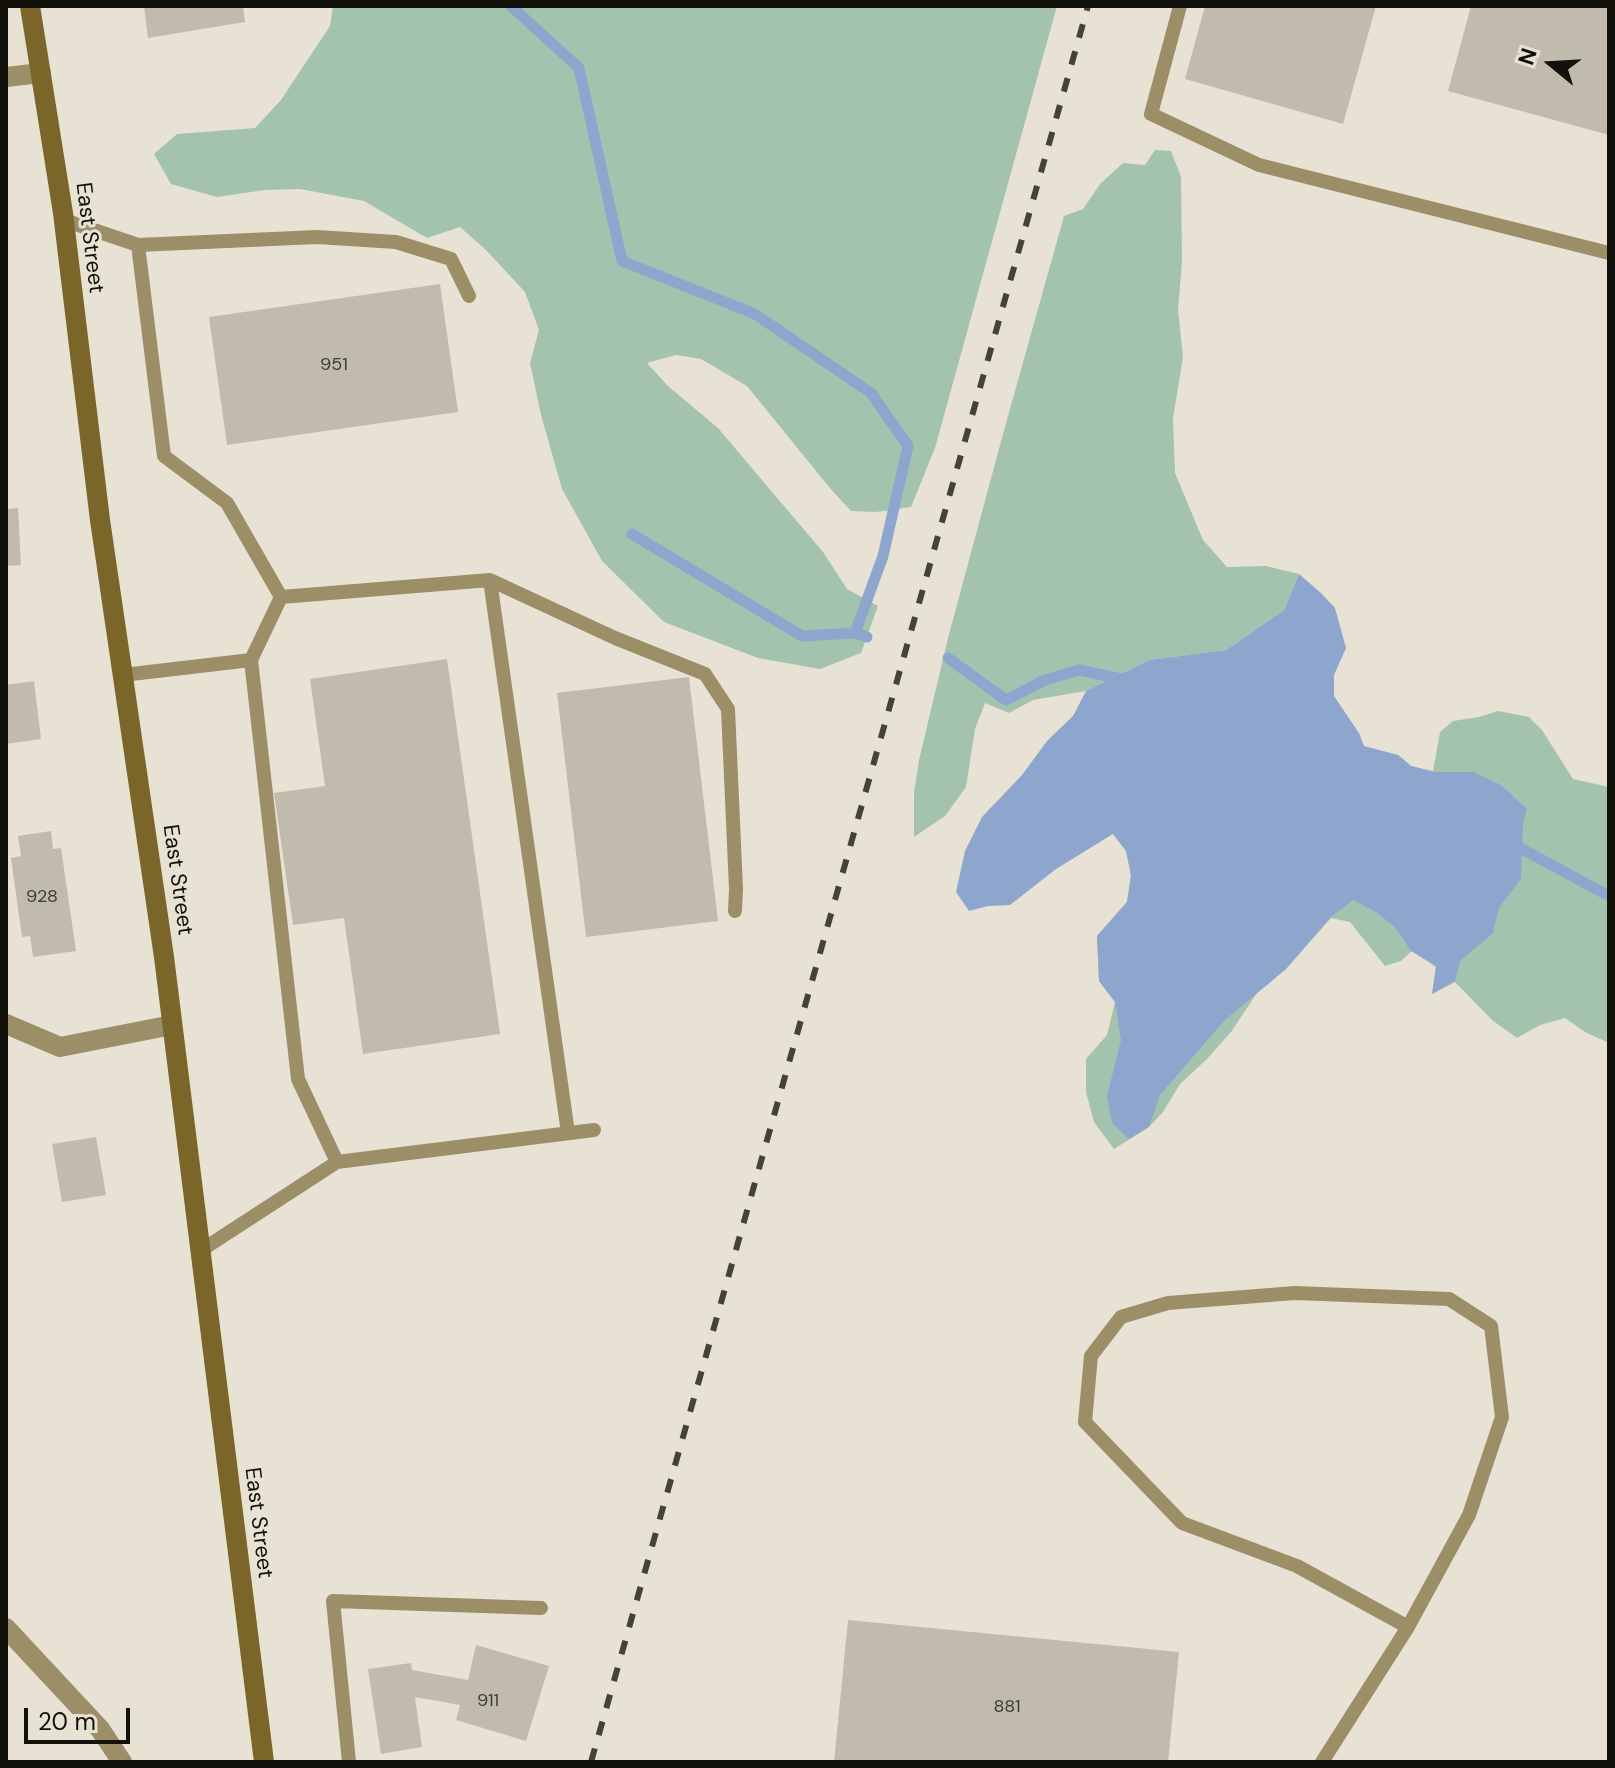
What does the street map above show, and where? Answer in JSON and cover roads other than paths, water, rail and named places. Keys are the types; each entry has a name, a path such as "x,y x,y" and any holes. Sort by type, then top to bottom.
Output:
{"main road":[{"name":"East Street","path":"30,6 64,220 100,520 172,1025 264,1762"}],"street":[{"path":"6,77 41,73"},
{"path":"6,1024 60,1047 172,1025"},
{"path":"6,1628 100,1729 122,1762"}],"lane":[{"path":"1180,6 1151,114 1259,165 1609,253"},
{"path":"64,220 138,245 317,237 396,242 451,259 469,296"},
{"path":"138,245 164,456 227,503 281,597"},
{"path":"281,597 490,580 615,638 705,674 728,709 735,911"},
{"path":"490,580 568,1133"},
{"path":"281,597 251,660 298,1079 337,1162"},
{"path":"123,675 251,660"},
{"path":"200,1251 337,1162 594,1130"},
{"path":"1322,1762 1408,1627 1469,1515 1502,1417 1491,1326 1449,1299 1295,1293 1168,1303 1121,1317 1091,1356 1085,1422 1182,1523 1297,1566 1408,1627"},
{"path":"349,1762 333,1601 541,1608"}],"water":[{"path":"1299,574 1335,608 1346,648 1334,675 1334,696 1359,733 1364,746 1398,755 1411,766 1434,772 1473,772 1501,785 1527,809 1523,823 1521,879 1499,908 1493,933 1460,961 1455,981 1432,994 1436,966 1411,951 1395,927 1353,900 1330,918 1286,969 1225,1020 1160,1095 1149,1127 1129,1139 1112,1123 1107,1096 1121,1040 1115,1002 1099,981 1097,936 1127,902 1131,875 1126,851 1113,834 1056,869 1010,905 969,911 956,892 965,851 982,817 1022,775 1047,741 1073,716 1086,691 1149,660 1226,650 1284,610"}],"waterway":[{"path":"511,6 579,68 622,261 755,314 871,393 908,446 883,556 855,633"},
{"path":"632,534 802,636 855,633 867,637"},
{"path":"948,658 1006,700 1045,680 1079,670 1126,680"},
{"path":"1511,843 1609,896"}],"railway":[{"path":"591,1762 1088,6"}]}
